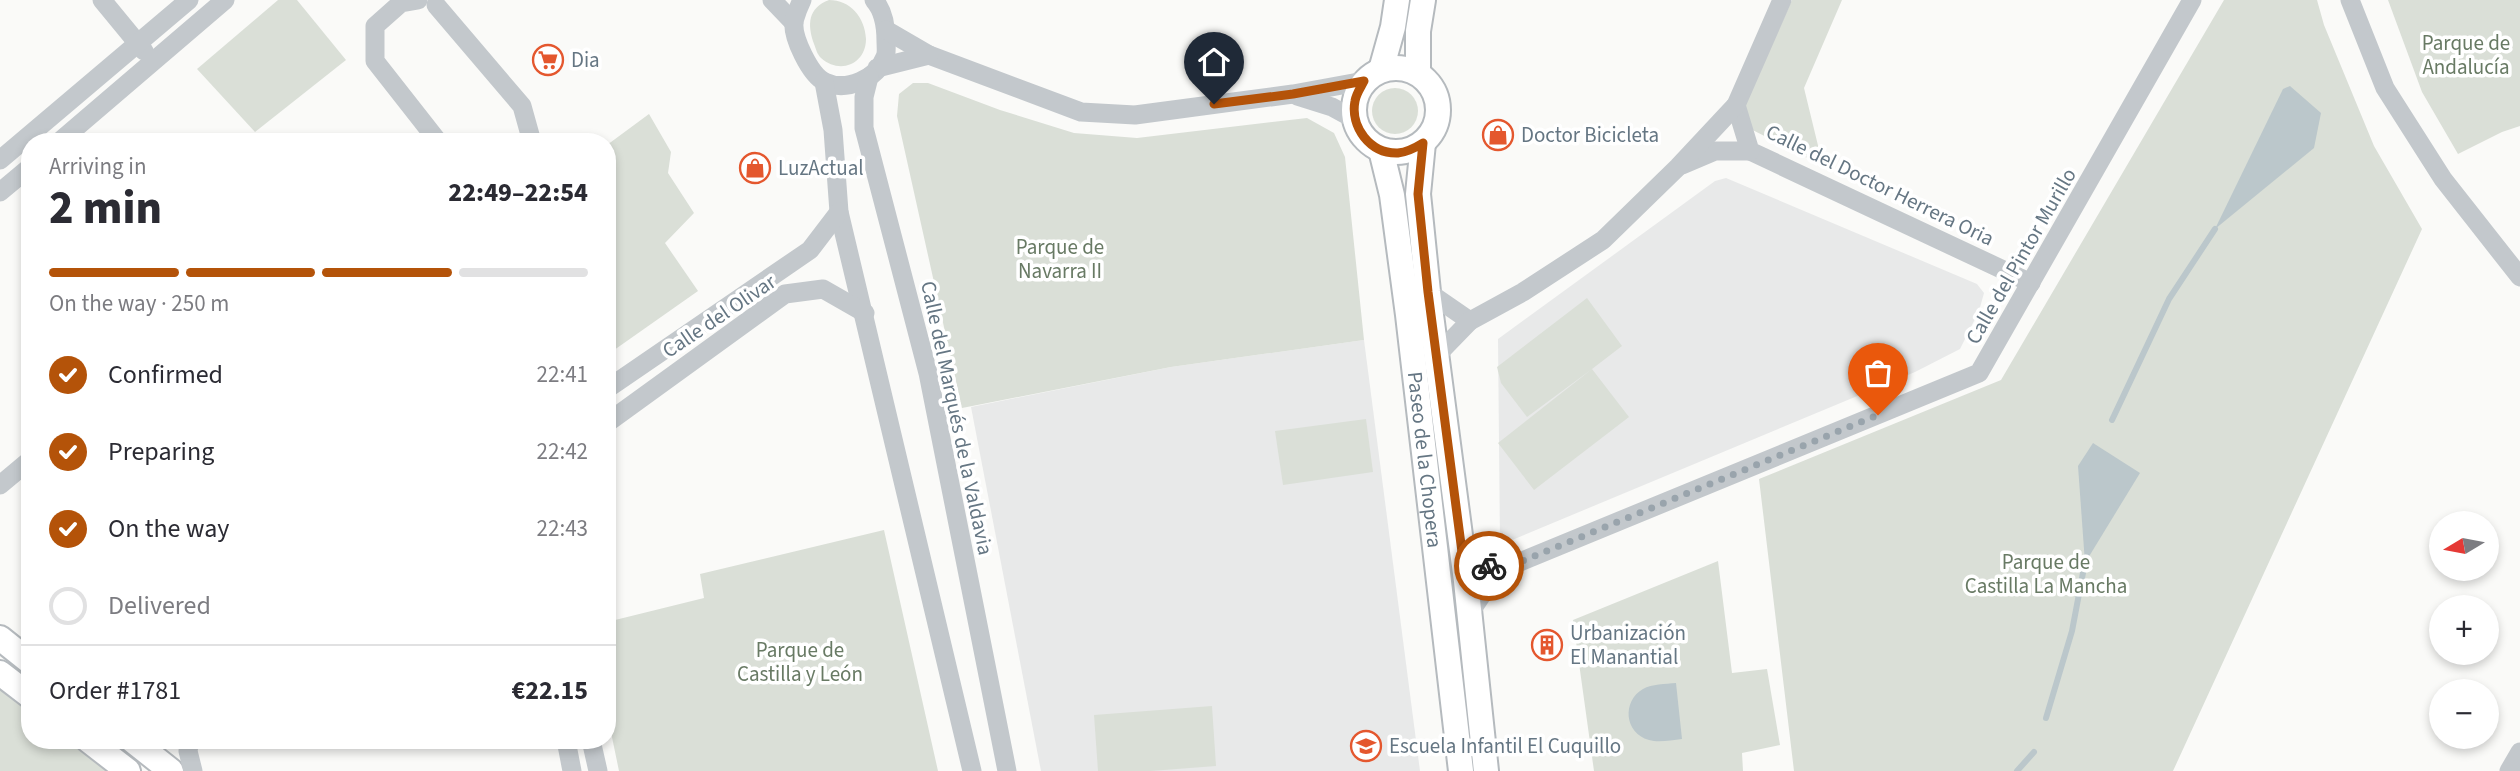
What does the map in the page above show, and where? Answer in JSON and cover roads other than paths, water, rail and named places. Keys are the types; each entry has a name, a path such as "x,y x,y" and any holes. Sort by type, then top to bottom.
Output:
{"main road":[{"path":"1373,76 1400,67 1418,73 1432,87 1439,107 1436,127 1423,143 1396,153 1381,150 1364,138 1354,119 1355,99 1373,76 1397,0"},
{"path":"1418,73 1418,31 1423,0"},
{"name":"Paseo de la Chopera","path":"1423,143 1418,194 1486,771"},
{"name":"Paseo de la Chopera","path":"1381,150 1392,195 1408,314 1461,771"},
{"path":"0,638 21,655"},
{"path":"0,673 21,689"},
{"path":"100,749 128,771"},
{"path":"143,749 171,771"}],"street":[{"path":"102,0 153,63"},
{"path":"32,133 189,0"},
{"path":"71,133 225,0"},
{"path":"772,0 794,23 800,50 813,71 824,82 840,86 852,84 873,73 929,55"},
{"path":"794,23 802,0"},
{"path":"874,0 881,8 886,30 929,55 1081,112 1135,115 1293,94 1373,76"},
{"path":"1436,356 1469,321 1523,292 1603,240 1678,167 1736,105 1782,0"},
{"name":"Calle del Pintor Murillo","path":"1498,571 1979,373 2192,0"},
{"path":"432,133 375,61 375,26 401,4 430,1 522,106 530,133"},
{"path":"2351,3 2385,88 2443,179 2520,277"},
{"name":"Calle del Marqués de la Valdavia","path":"886,30 885,57 873,73 864,97 864,128 928,373 1007,771"},
{"path":"824,82 833,130 839,212 972,771"},
{"path":"1293,94 1332,107 1354,119"},
{"name":"Calle del Doctor Herrera Oria","path":"1736,105 1750,151 2031,283"},
{"path":"0,160 21,142"},
{"path":"1678,167 1715,151 1750,151"},
{"path":"0,192 21,174"},
{"name":"Calle del Olivar","path":"616,383 810,250 839,212"},
{"name":"Calle del Olivar","path":"616,416 785,294 823,289 865,313"},
{"path":"1428,292 1469,321"},
{"path":"4,473 21,464"},
{"path":"1462,552 1498,571 1469,614"},
{"path":"188,749 193,771"},
{"path":"568,749 572,771"},
{"path":"593,749 598,771"},
{"path":"2509,771 2520,752"}],"waterway":[{"path":"2112,420 2169,299 2215,229"},
{"path":"2046,718 2072,631 2086,557"},
{"path":"2017,771 2034,752"}],"place":[{"name":"Dia","path":"548,60"},
{"name":"Doctor Bicicleta","path":"1498,135"},
{"name":"LuzActual","path":"755,168"},
{"name":"Urbanización El Manantial","path":"1547,645"},
{"name":"Escuela Infantil El Cuquillo","path":"1366,746"}],"park label":[{"name":"Parque de Andalucía","path":"2466,55"},
{"name":"Parque de Navarra II","path":"1060,259"},
{"name":"Parque de Castilla La Mancha","path":"2046,574"},
{"name":"Parque de Castilla y León","path":"800,662"}]}
